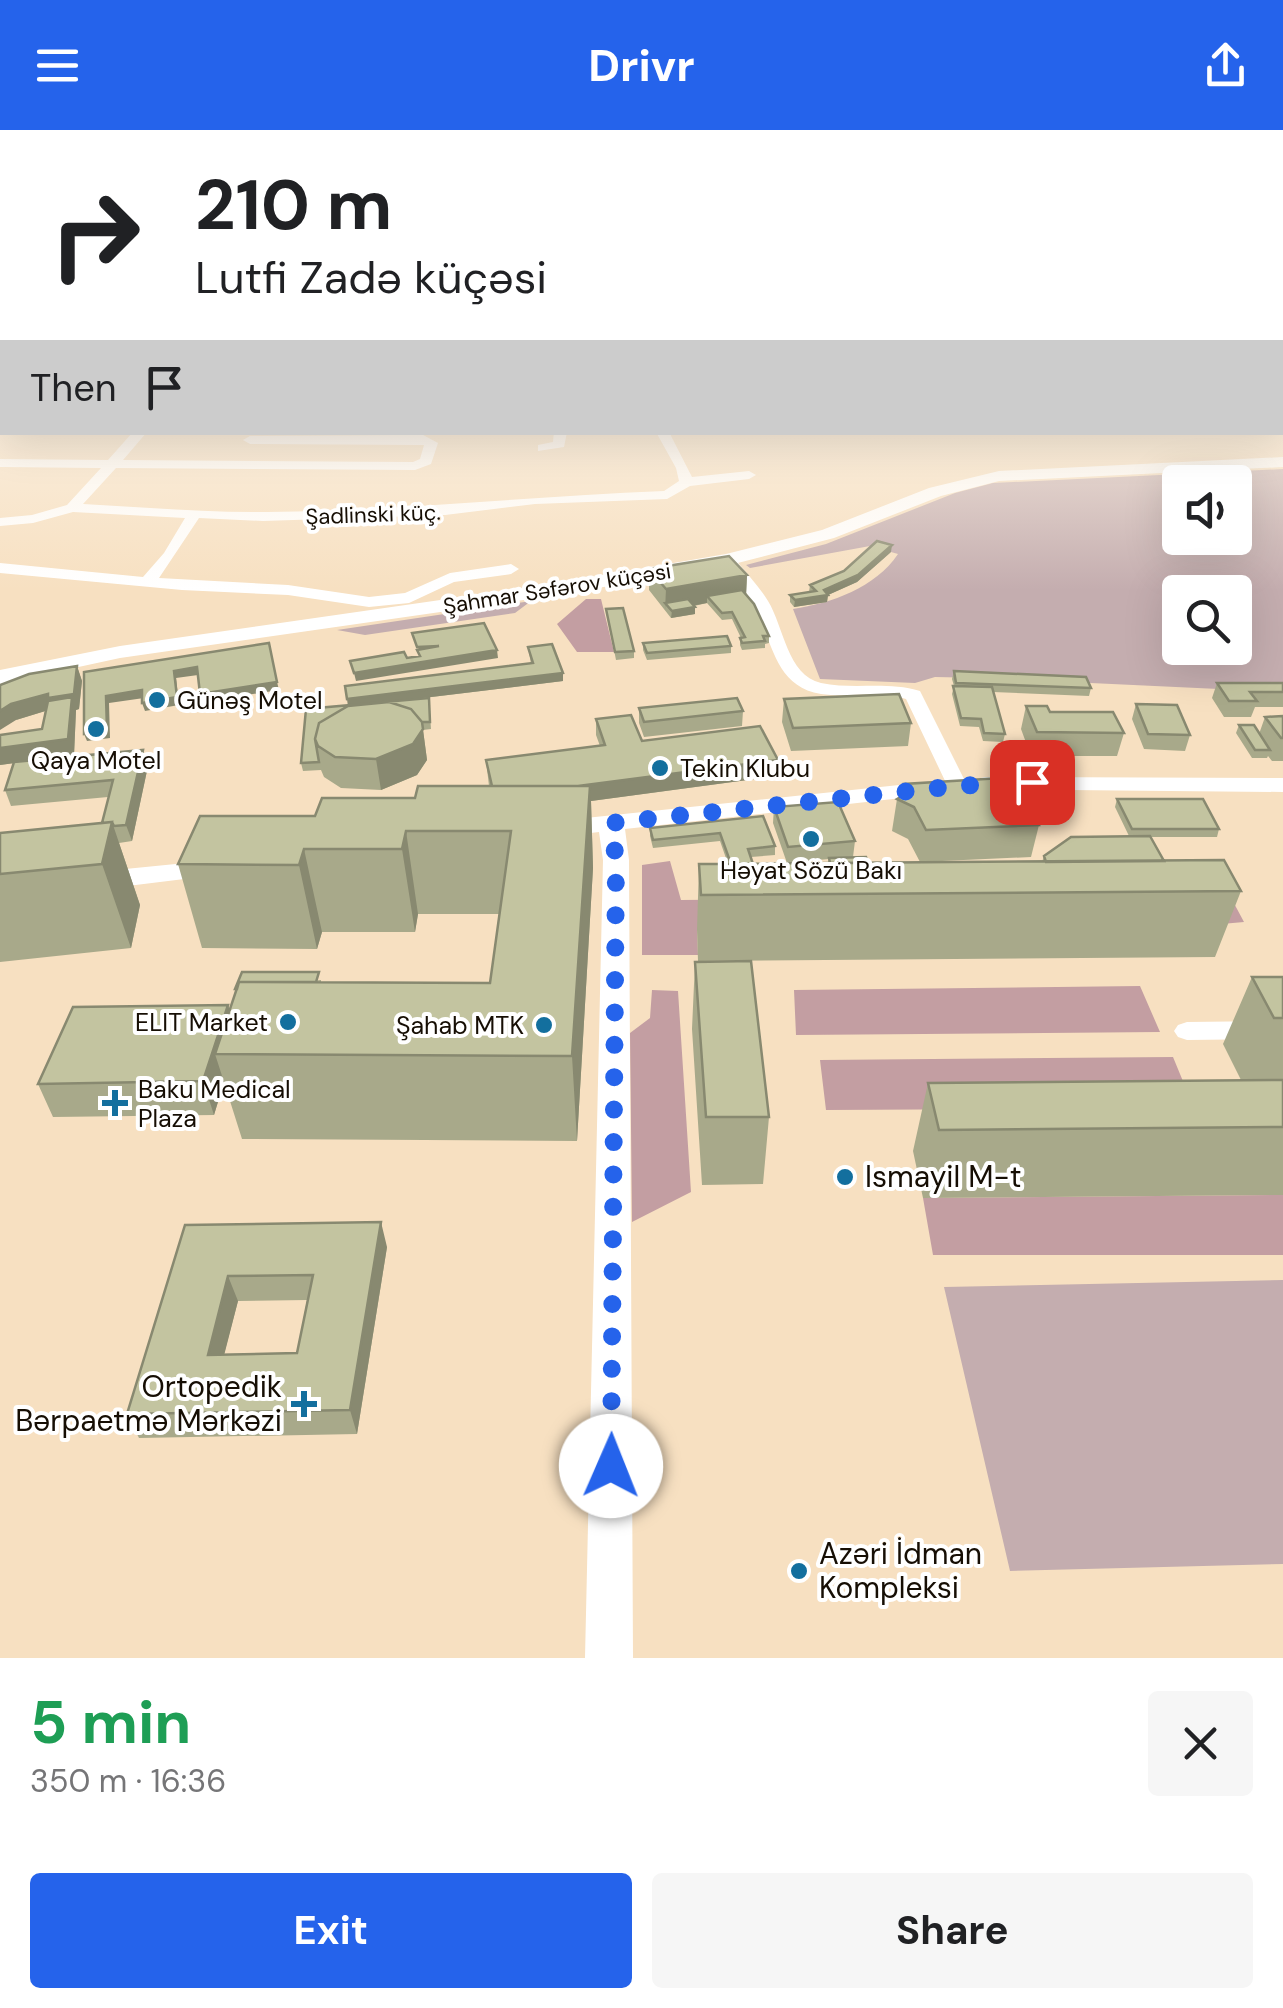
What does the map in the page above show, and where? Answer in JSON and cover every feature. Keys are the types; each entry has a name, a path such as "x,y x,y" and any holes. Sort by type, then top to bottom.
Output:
{"main road":[{"name":"Şahmar Səfərov küçəsi","path":"0,680 53,665 392,607 726,560 815,538 935,492 999,476 1283,462"},
{"path":"537,831 957,786 1283,785"},
{"path":"609,1658 616,860 611,823"},
{"path":"75,884 237,865"}],"street":[{"path":"72,508 127,447"},
{"path":"234,466 246,447"},
{"path":"0,463 415,466 426,461 430,447"},
{"path":"669,447 686,482"},
{"name":"Şadlinski küç.","path":"0,522 33,519 72,508 193,516 445,512 535,500 666,495 686,482 749,475"},
{"path":"148,581 170,555 193,516"},
{"path":"726,560 760,603 792,674 799,681 824,688 900,690 914,696 957,786"},
{"path":"0,568 288,590 392,607 450,578 511,568"},
{"path":"1187,1030 1283,1030"}],"shaded area":[{"path":"1283,469 1283,692 983,678 935,677 915,683 820,679 793,609 852,592 877,576 898,554 870,546 750,568 746,565 826,544 955,493 993,483 1162,475 1162,555 1252,555 1252,470"},
{"path":"586,599 601,599 614,652 577,652 557,624"},
{"path":"531,601 515,613 365,635 337,630"},
{"path":"670,861 681,900 794,899 790,867 1229,894 1244,922 1199,926 697,930 698,955 642,955 642,865"},
{"path":"1140,986 1160,1032 796,1035 794,990"},
{"path":"652,990 678,991 691,1192 632,1222 630,1033 650,1018"},
{"path":"1173,1057 1194,1108 826,1110 820,1060"},
{"path":"1283,1195 1283,1255 933,1255 923,1198"},
{"path":"1283,1280 1283,1564 1010,1571 944,1287"}],"building":[{"path":"877,541 892,545 858,575 824,590 828,595 795,600 790,595 816,591 810,585 844,571"},
{"path":"729,556 747,575 666,589 649,569"},
{"path":"742,590 754,604 769,636 763,636 765,641 742,643 740,638 745,637 732,612 722,613 707,596"},
{"path":"688,599 695,607 672,611 665,603"},
{"path":"623,608 634,651 615,652 606,609"},
{"path":"484,623 497,650 354,673 350,661 404,652 407,658 420,656 417,650 439,646 417,647 412,633"},
{"path":"727,636 731,646 647,653 643,643"},
{"path":"269,643 277,682 200,694 197,667 174,671 177,697 142,703 142,690 106,696 107,730 84,734 84,672"},
{"path":"552,644 563,673 347,699 345,686 533,663 528,647"},
{"path":"77,666 74,694 48,698 48,694 0,711 0,685 29,674"},
{"path":"954,671 1086,677 1091,688 956,683"},
{"path":"1217,683 1283,683 1283,692 1250,692 1257,701 1229,701"},
{"path":"953,686 992,687 1005,734 984,733 981,719 961,718"},
{"path":"899,694 911,723 793,728 784,699"},
{"path":"72,697 68,739 0,748 0,735 42,729 48,701"},
{"path":"429,698 430,722 422,722 411,709 389,702 348,706 319,723 315,739 319,762 301,763 306,709"},
{"path":"737,698 743,711 644,722 639,708"},
{"path":"389,702 411,709 422,722 423,729 413,744 376,759 335,757 318,746 315,739 319,723 348,706"},
{"path":"1136,704 1177,705 1190,735 1148,734"},
{"path":"1026,706 1047,706 1050,712 1113,712 1124,733 1037,732"},
{"path":"631,715 642,741 760,726 778,760 578,786 492,786 486,760 605,745 596,719"},
{"path":"1283,716 1283,738 1281,738 1265,717"},
{"path":"1239,725 1254,725 1270,750 1255,750"},
{"path":"143,750 126,825 102,823 113,780 5,790 14,762"},
{"path":"1018,777 1023,788 1035,790 1039,797 1031,802 1039,825 926,830 914,807 897,799 907,793 904,784"},
{"path":"418,786 590,786 572,1056 215,1054 239,982 490,983 511,831 406,831 402,849 304,849 299,865 178,864 200,816 315,816 322,798 415,798"},
{"path":"1117,799 1203,799 1219,829 1132,829"},
{"path":"838,802 855,841 788,847 774,807"},
{"path":"763,816 775,846 748,849 753,864 731,864 720,833 653,840 650,828"},
{"path":"112,822 102,864 0,874 0,833"},
{"path":"1150,836 1164,861 1046,862 1044,856 1071,837"},
{"path":"866,857 868,863 830,863 829,858"},
{"path":"1224,860 1241,891 701,895 699,864"},
{"path":"751,961 769,1117 706,1117 695,962"},
{"path":"242,972 319,972 316,982 239,982 235,989"},
{"path":"1252,977 1283,977 1283,1018 1274,1018"},
{"path":"228,1005 203,1081 38,1084 73,1007"},
{"path":"1283,1080 1283,1127 939,1130 928,1083"},
{"name":"Ortopedik Bərpaetmə Mərkəzi","path":"381,1222 350,1410 127,1414 185,1225","holes":["313,1275 297,1353 208,1355 228,1276"]}],"place":[{"name":"Günəş Motel","path":"157,700"},
{"name":"Qaya Motel","path":"96,729"},
{"name":"Tekin Klubu","path":"660,768"},
{"name":"Həyat Sözü Bakı","path":"811,839"},
{"name":"ELIT Market","path":"288,1022"},
{"name":"Şahab MTK","path":"544,1025"},
{"name":"Baku Medical Plaza","path":"115,1103"},
{"name":"Ismayil M-t","path":"845,1177"},
{"name":"Ortopedik Bərpaetmə Mərkəzi","path":"304,1404"},
{"name":"Azəri İdman Kompleksi","path":"799,1571"}],"route":[{"path":"611,1466 616,860 611,823 957,786 1032,782"}]}
